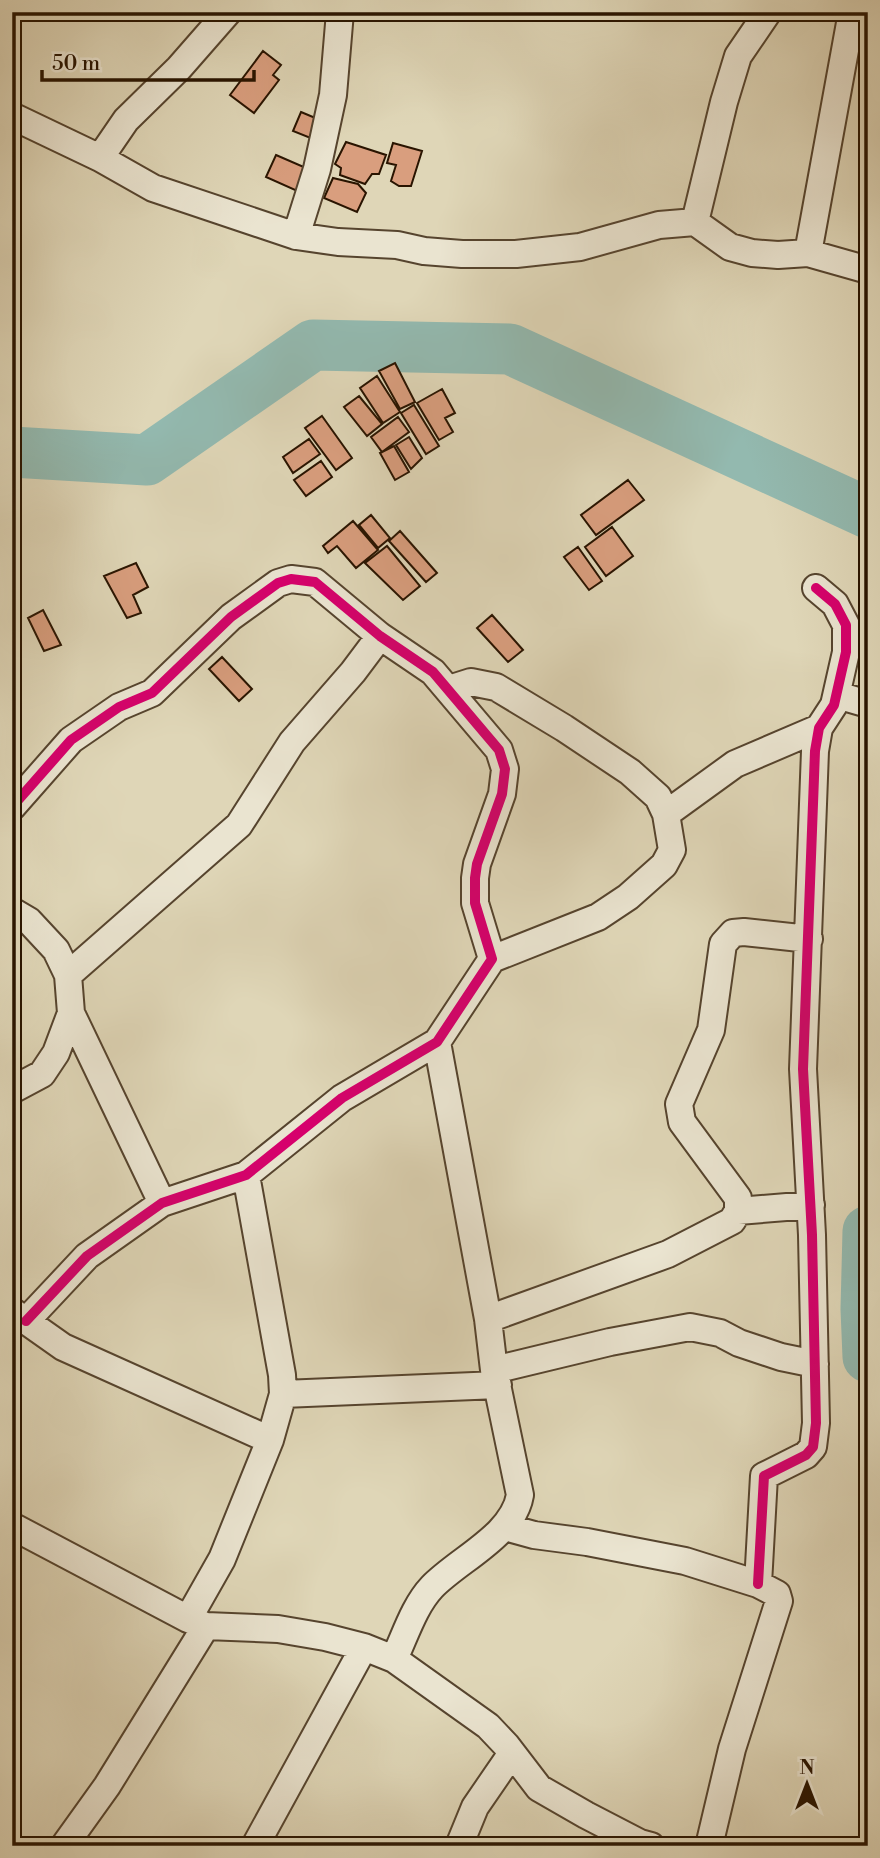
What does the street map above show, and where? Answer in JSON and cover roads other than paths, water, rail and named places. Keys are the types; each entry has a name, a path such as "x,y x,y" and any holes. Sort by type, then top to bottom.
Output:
{"street":[{"path":"100,158 126,120 179,68 228,12"},
{"path":"296,236 317,169 333,95 340,12"},
{"path":"695,222 738,56 768,12"},
{"path":"808,253 852,12"},
{"path":"12,116 100,158 153,188 296,236 338,242 397,245 424,251 516,254 580,247 659,225 695,222 730,247 752,253 808,253 868,270"},
{"path":"12,807 71,740 119,707 152,693 231,617 278,583 291,579 315,582 380,636 433,672 499,750 505,769 502,794 474,878 475,903 492,960"},
{"path":"758,1584 764,1476 806,1455 813,1447 816,1423 811,1205 803,1069 815,751 819,728 839,696 846,652 846,625 835,604 816,589"},
{"path":"68,975 239,825 292,742 353,672 380,636"},
{"path":"270,1440 64,1347 19,1316 87,1256 162,1203 246,1175 342,1098 437,1042 492,960 598,917 628,897 664,865 672,850 666,814 659,797 630,772 496,687 471,682 449,689"},
{"path":"839,696 868,704"},
{"path":"666,814 735,764 819,728"},
{"path":"12,911 29,921 55,950 68,975 71,1013 162,1203"},
{"path":"488,1319 668,1254 732,1221 738,1211 738,1198 682,1122 679,1104 711,1031 723,944 733,933 744,932 809,939"},
{"path":"12,1090 42,1074 56,1053 71,1013"},
{"path":"394,1659 430,1589 505,1527 519,1506 520,1495 496,1377 488,1319 437,1042"},
{"path":"64,1846 107,1786 197,1623 270,1440 283,1394 282,1375 246,1175"},
{"path":"738,1211 811,1205"},
{"path":"283,1394 496,1377 610,1342 690,1327 720,1333 739,1343 781,1357 815,1364"},
{"path":"12,1526 197,1623 278,1629 326,1637 364,1647 394,1659 488,1726 539,1788 597,1821 651,1846"},
{"path":"505,1527 534,1535 685,1561 758,1584 777,1594 779,1601 732,1749 709,1846"},
{"path":"255,1846 364,1647"},
{"path":"459,1846 475,1807 512,1753"}],"waterway":[{"path":"12,452 147,460 313,345 510,349 868,513"},
{"path":"868,1231 868,1357"}]}
